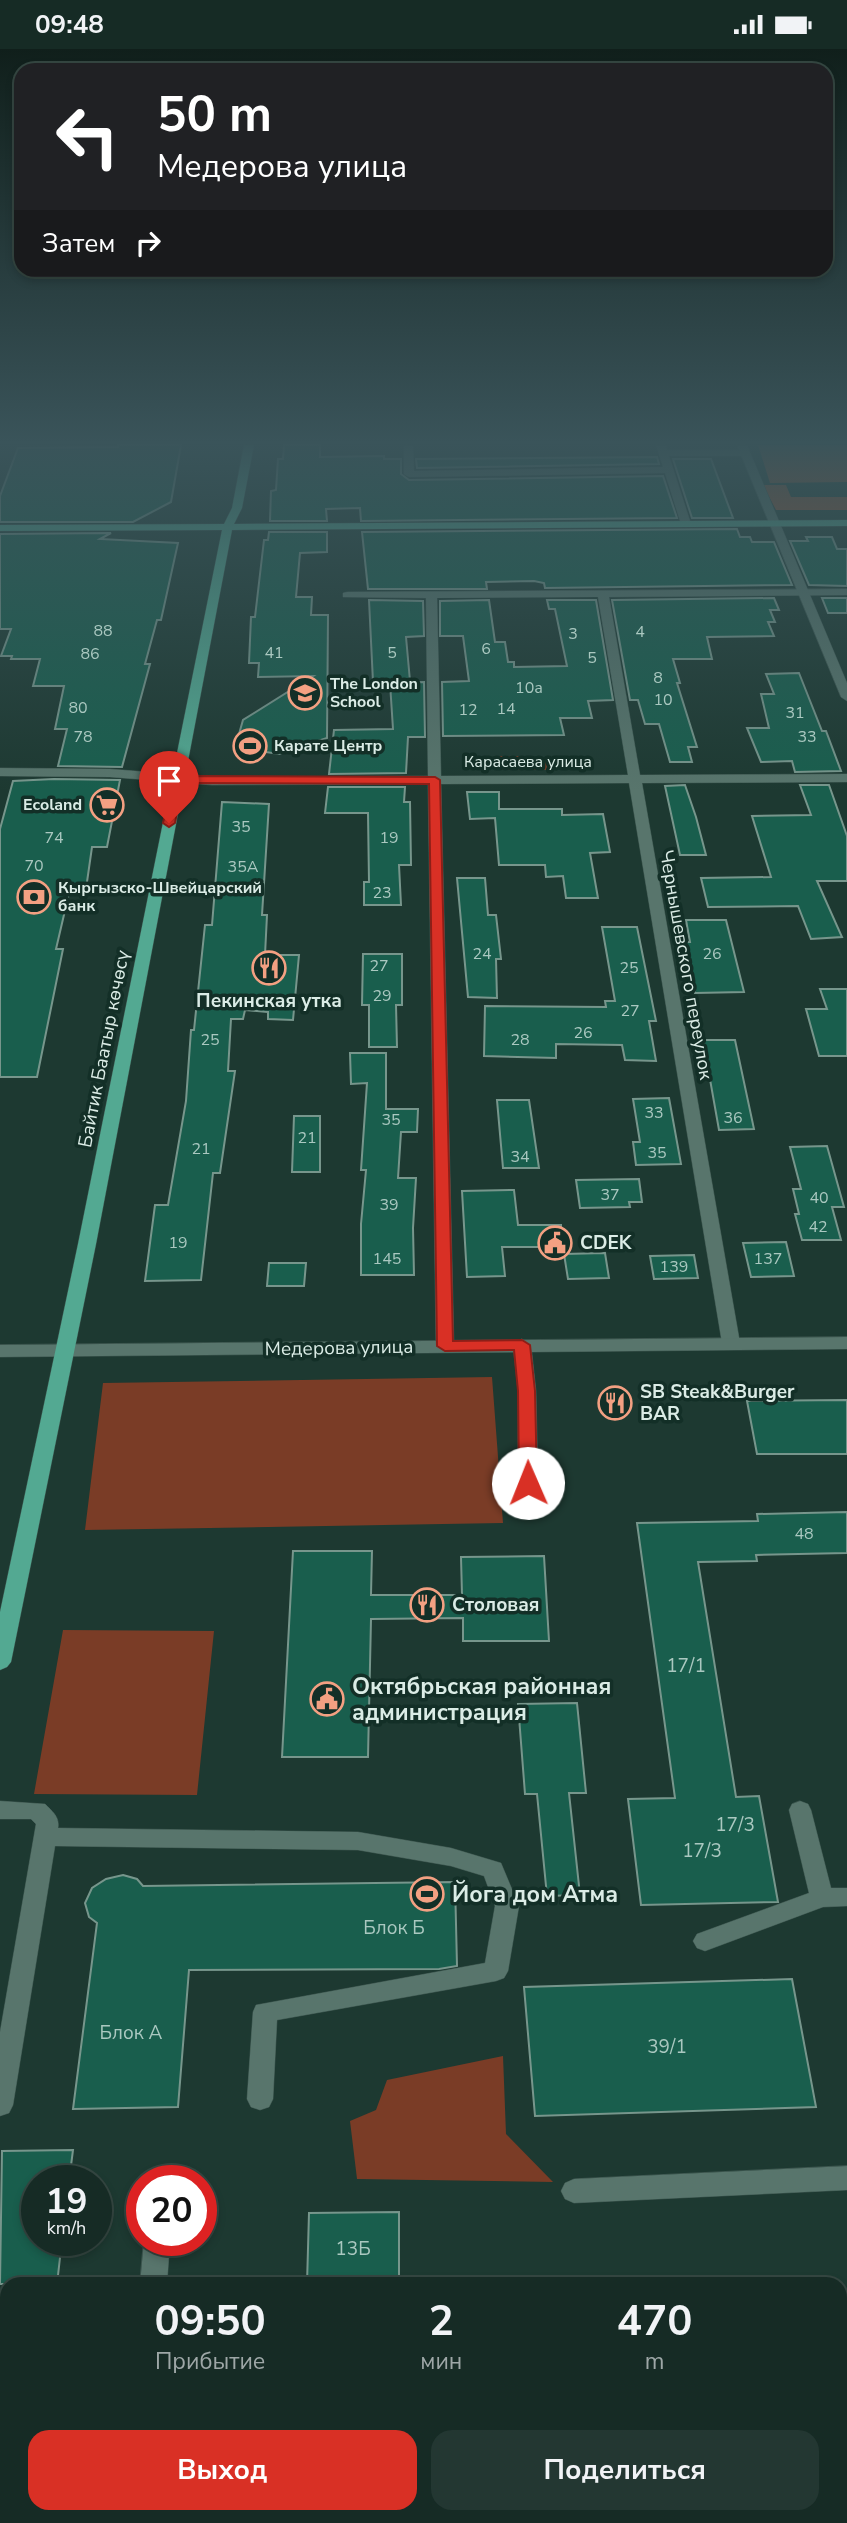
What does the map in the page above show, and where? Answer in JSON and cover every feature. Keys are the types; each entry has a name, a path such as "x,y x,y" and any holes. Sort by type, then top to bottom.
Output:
{"main road":[{"name":"Байтик Баатыр көчөсү","path":"0,1662 221,560"}],"street":[{"path":"791,560 847,697"},
{"path":"347,595 847,592"},
{"name":"Чернышевского переулок","path":"603,593 731,1343"},
{"path":"431,595 445,1346"},
{"name":"Карасаева улица","path":"0,772 110,772 178,779 847,778"},
{"name":"Медерова улица","path":"0,1350 847,1343"},
{"path":"522,1345 527,1391 528,1483"},
{"path":"0,1810 37,1809 48,1822 0,2105"},
{"path":"800,1810 822,1898"},
{"path":"46,1837 358,1840 451,1857 493,1869 507,1906 496,1971 265,2012 260,2099"},
{"path":"705,1941 822,1898 847,1897"},
{"path":"574,2191 847,2178"},
{"path":"154,2277 156,2256"}],"shaded area":[{"path":"497,756 527,756 528,761 550,761 551,770 498,770"},
{"path":"492,1377 503,1523 85,1530 103,1383"},
{"path":"63,1630 214,1631 197,1795 34,1794"},
{"path":"503,2056 506,2134 553,2182 357,2179 350,2121 376,2110 387,2080"}],"building":[{"path":"0,560 174,560 161,620 157,620 145,664 150,664 122,767 58,766 67,729 55,729 64,686 33,686 40,659 11,659 12,656 1,656 11,629 0,629"},
{"path":"262,560 299,560 296,597 312,597 311,615 328,615 327,738 279,754 246,749 240,741 243,720 313,676 258,677 259,663 249,663 251,617 255,617"},
{"path":"365,560 782,560 792,585 545,588 544,583 534,581 486,582 487,589 368,589"},
{"path":"798,560 847,560 847,586 809,585"},
{"path":"774,598 779,610 770,610 775,622 768,622 774,636 707,637 712,659 673,659 680,683 677,683 697,747 688,747 692,762 670,762 659,724 645,724 638,700 630,700 612,600"},
{"path":"822,598 847,598 847,613 828,613"},
{"path":"369,600 423,601 424,636 406,637 410,681 373,682"},
{"path":"489,600 495,642 505,642 508,662 514,662 514,667 567,666 555,609 549,609 547,600 596,600 613,700 588,701 592,718 560,718 564,735 443,736 442,682 469,681 463,636 440,636 440,601"},
{"path":"799,673 841,771 795,772 792,761 761,762 747,728 769,728 761,694 774,694 766,674"},
{"path":"424,682 425,737 408,737 406,773 329,774 334,730 393,729 390,683"},
{"path":"120,780 107,847 92,847 86,889 70,889 56,949 63,949 37,1077 0,1077 0,829 13,781"},
{"path":"685,785 706,855 680,855 665,786"},
{"path":"800,785 829,785 847,836 847,881 817,881 842,937 811,939 798,906 708,907 701,878 771,877 752,816 811,815"},
{"path":"328,787 405,787 404,802 410,802 411,865 399,865 401,905 364,905 364,882 369,882 368,813 325,813"},
{"path":"467,792 499,792 499,809 562,809 562,815 603,814 610,852 590,853 598,898 566,898 563,876 546,877 545,865 499,865 495,818 470,819"},
{"path":"222,802 269,804 262,915 267,915 265,955 299,955 293,1020 268,1019 268,1012 245,1010 243,1019 231,1019 228,1071 235,1071 220,1173 213,1173 201,1280 145,1281 155,1205 168,1205 186,1101 191,1030 194,1030 205,925 212,925"},
{"path":"457,878 485,878 488,915 496,915 501,959 496,959 497,998 468,997"},
{"path":"686,920 726,920 744,992 695,993 682,942 690,942"},
{"path":"602,927 637,927 656,1021 649,1021 656,1061 625,1060 622,1045 556,1044 556,1058 484,1056 485,1006 606,1007 605,1001 615,1001"},
{"path":"363,954 402,954 402,1005 396,1005 397,1047 369,1047 369,1005 362,1005"},
{"path":"820,989 847,989 847,1056 819,1056 806,1009 827,1009"},
{"path":"703,1040 735,1040 754,1129 719,1130"},
{"path":"350,1053 386,1053 386,1109 418,1109 417,1132 401,1132 398,1178 416,1178 414,1275 361,1275 361,1224 366,1170 361,1170 367,1083 351,1084"},
{"path":"669,1098 681,1164 636,1165 633,1142 640,1142 633,1099"},
{"path":"497,1100 529,1100 539,1168 503,1168"},
{"path":"294,1116 320,1116 320,1172 292,1172"},
{"path":"827,1146 844,1207 832,1207 841,1240 802,1240 795,1214 799,1214 793,1189 801,1189 790,1147"},
{"path":"639,1179 642,1202 629,1202 630,1207 580,1208 576,1180"},
{"path":"514,1190 518,1225 561,1225 562,1247 502,1247 505,1276 467,1277 462,1191"},
{"path":"786,1242 794,1276 751,1277 743,1243"},
{"path":"605,1253 609,1278 568,1279 564,1254"},
{"path":"694,1255 698,1278 654,1279 650,1256"},
{"path":"269,1263 306,1263 304,1286 267,1286"},
{"path":"847,1400 847,1454 757,1454 747,1401"},
{"path":"847,1512 847,1553 756,1555 757,1561 698,1562 736,1797 759,1796 778,1902 641,1905 628,1799 675,1798 637,1523 758,1521 757,1514"},
{"name":"Октябрьская районная администрация","path":"293,1551 372,1551 371,1595 462,1595 461,1557 544,1556 549,1641 463,1641 463,1618 371,1619 368,1757 282,1757"},
{"path":"577,1703 586,1793 569,1793 580,1895 547,1896 537,1794 525,1794 518,1704"},
{"path":"123,1875 137,1879 143,1886 455,1882 457,1966 439,1969 189,1970 178,2107 73,2109 97,1923 89,1917 85,1903 92,1888 106,1879"},
{"path":"792,1979 816,2107 535,2116 524,1987"},
{"path":"73,2150 71,2165 21,2165 21,2256 60,2256 58,2277 0,2277 2,2151"},
{"path":"399,2212 399,2277 307,2277 309,2213"}],"place":[{"name":"The London School","path":"305,693"},
{"name":"Карате Центр","path":"250,746"},
{"name":"Ecoland","path":"107,805"},
{"name":"Кыргызско-Швейцарский банк","path":"34,897"},
{"name":"Пекинская утка","path":"269,968"},
{"name":"CDEK","path":"555,1243"},
{"name":"SB Steak&Burger BAR","path":"615,1403"},
{"name":"Столовая","path":"427,1605"},
{"name":"Октябрьская районная администрация","path":"327,1699"},
{"name":"Йога дом Атма","path":"427,1894"}],"route":[{"path":"169,823 178,779 435,780 445,1346 522,1345 527,1391 528,1483"}]}
